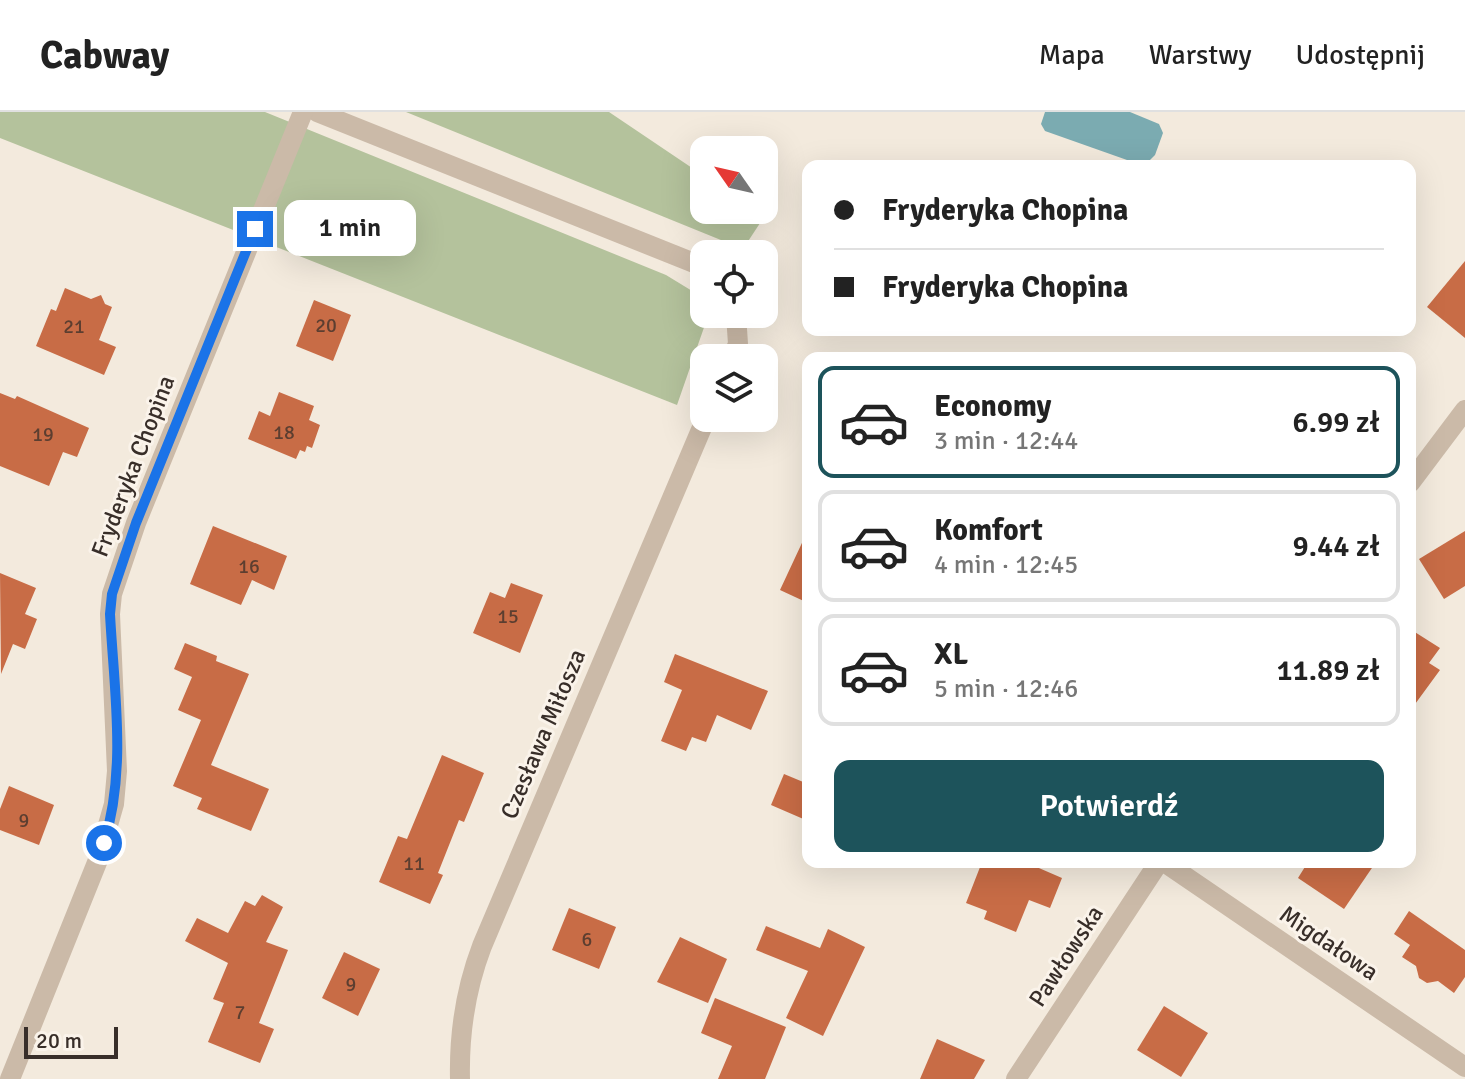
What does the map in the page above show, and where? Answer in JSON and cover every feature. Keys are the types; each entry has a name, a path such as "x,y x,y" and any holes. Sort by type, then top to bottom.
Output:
{"street":[{"name":"Fryderyka Chopina","path":"10,1079 98,860 114,804 117,771 110,614 112,594 142,508 303,112"},
{"path":"317,112 690,261"},
{"path":"1416,475 1465,410"},
{"name":"Czesława Miłosza","path":"460,1079 462,1028 474,967 700,432"},
{"name":"Pawłowska","path":"1016,1079 1158,868"},
{"name":"Migdałowa","path":"1171,868 1465,1067"}],"green space":[{"path":"0,112 265,112 666,275 690,290 690,328 704,328 698,344 690,344 690,368 677,405 0,138"},
{"path":"406,112 609,112 690,167 690,224 759,224 749,240 721,240"}],"water":[{"path":"1045,112 1130,112 1159,124 1163,133 1150,160 1127,160 1045,131 1041,124"}],"building":[{"path":"1465,261 1465,338 1427,307"},
{"path":"65,288 91,299 101,295 105,304 112,307 99,340 116,347 104,375 36,346 51,309 56,311"},
{"path":"314,300 351,315 333,361 296,346"},
{"path":"279,392 314,406 309,420 320,425 312,448 307,446 305,452 300,450 296,459 248,439 259,411 270,416"},
{"path":"0,393 15,399 17,396 89,428 77,457 63,452 49,486 0,466"},
{"path":"213,526 287,556 274,590 252,580 241,605 190,584"},
{"path":"1465,531 1465,586 1444,599 1419,559"},
{"path":"802,543 802,600 780,590"},
{"path":"0,573 36,588 25,614 37,619 25,649 13,644 1,674"},
{"path":"511,583 543,595 520,653 473,633 490,592 505,598"},
{"path":"1416,633 1440,648 1429,663 1440,670 1416,703"},
{"path":"185,643 217,656 216,661 249,674 211,765 269,789 251,831 197,809 202,798 173,786 201,720 178,710 192,677 174,669"},
{"path":"675,654 768,691 751,730 717,715 706,742 692,737 686,751 661,741 682,690 664,682"},
{"path":"442,755 484,773 464,822 459,820 438,873 443,875 430,904 379,882 398,836 407,839"},
{"path":"784,774 802,782 802,818 771,805"},
{"path":"9,786 54,805 39,845 0,830 0,809"},
{"path":"980,868 1039,868 1062,878 1050,908 1029,900 1016,932 984,919 987,911 966,903"},
{"path":"1304,868 1372,868 1344,909 1298,878"},
{"path":"262,895 283,907 266,942 288,950 259,1023 274,1029 260,1063 208,1042 224,1003 213,999 228,963 185,941 197,918 228,933 245,901 255,906"},
{"path":"569,908 616,927 599,969 552,950"},
{"path":"1409,911 1465,950 1465,977 1454,993 1438,981 1427,983 1419,978 1416,966 1402,957 1410,945 1394,934"},
{"path":"766,926 820,948 828,929 865,947 823,1036 786,1018 808,971 756,950"},
{"path":"680,937 727,959 708,1003 657,982"},
{"path":"344,952 380,969 358,1016 322,998"},
{"path":"715,998 786,1027 765,1079 718,1079 732,1046 701,1033"},
{"path":"1164,1006 1208,1033 1181,1077 1137,1050"},
{"path":"937,1039 985,1060 974,1079 920,1079"}],"route":[{"path":"104,843 114,804 117,771 110,614 112,594 136,523 255,229"}]}
